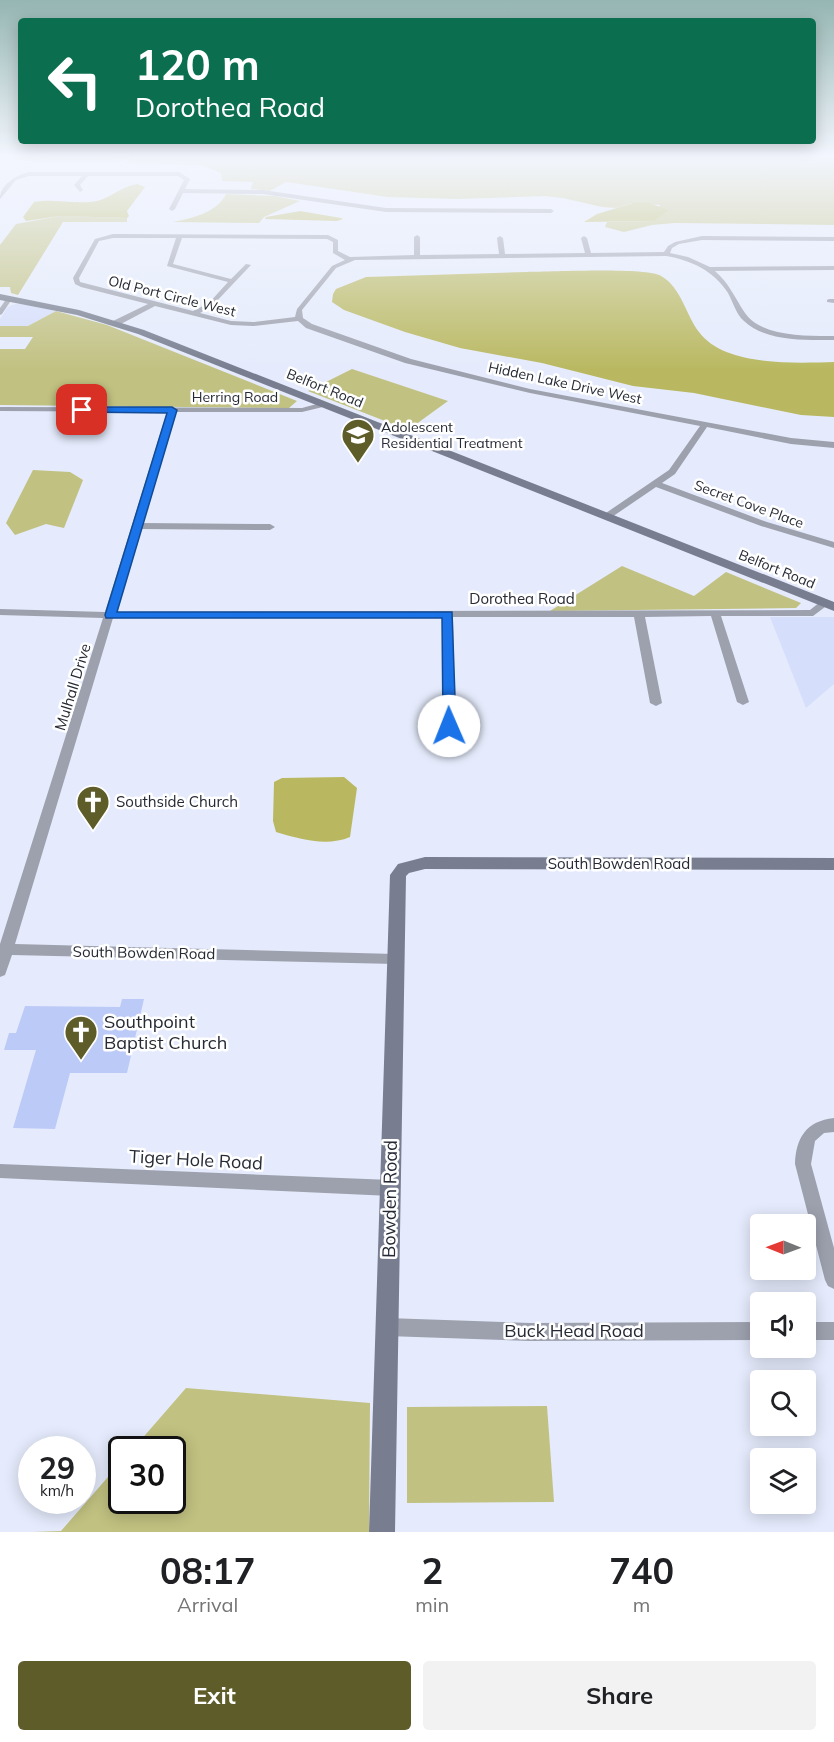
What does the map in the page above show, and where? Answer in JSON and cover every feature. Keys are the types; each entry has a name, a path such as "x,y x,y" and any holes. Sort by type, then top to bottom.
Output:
{"street":[{"name":"Old Port Circle West","path":"180,236 112,236 97,240 76,278 77,283 245,325 299,319"},
{"path":"233,281 172,266 169,262 180,236 328,237 336,241 335,252 348,259"},
{"path":"417,237 417,255"},
{"path":"500,238 502,254"},
{"path":"584,238 588,254"},
{"path":"666,254 670,247 677,243 702,238 834,239"},
{"path":"299,319 299,310 334,267 348,259 417,255 666,254 694,260 709,269 728,288 742,314 750,322 767,330 790,336 834,338"},
{"path":"194,314 211,304 248,265"},
{"path":"709,269 832,268"},
{"path":"0,313 5,298"},
{"name":"Belfort Road","path":"5,298 116,323 829,606"},
{"path":"116,323 154,304"},
{"name":"Hidden Lake Drive West","path":"299,319 309,326 408,361 566,399 790,441 834,445"},
{"name":"Herring Road","path":"0,410 302,410 324,404"},
{"name":"Mulhall Drive","path":"0,971 3,949 110,615 172,410"},
{"path":"302,410 343,412"},
{"path":"606,517 656,484 679,465 705,425"},
{"name":"Secret Cove Place","path":"656,484 764,524 834,545"},
{"path":"137,526 270,527"},
{"name":"Dorothea Road","path":"0,612 110,615 715,614 813,613 829,606"},
{"path":"448,614 449,726"},
{"path":"639,614 656,703"},
{"path":"715,614 743,702"},
{"name":"South Bowden Road","path":"404,868 425,863 834,864"},
{"name":"Bowden Road","path":"382,1532 396,882 404,868"},
{"name":"South Bowden Road","path":"3,949 395,959"},
{"path":"834,1125 816,1128 809,1134 803,1149 803,1164 834,1280"},
{"name":"Tiger Hole Road","path":"0,1171 391,1188"},
{"name":"Buck Head Road","path":"387,1327 531,1332 750,1331"},
{"path":"816,1331 834,1331"}],"shaded area":[{"path":"576,271 637,272 661,276 674,287 699,332 726,352 743,357 781,362 834,362 834,417 801,415 694,393 633,386 542,363 460,348 405,332 344,310 332,302 336,289 366,277"},
{"path":"15,304 56,311 28,326 0,326 0,319 8,307"},
{"path":"770,617 834,617 834,684 806,708"},
{"path":"344,777 357,788 350,837 323,842 276,832 273,821 274,782 282,778"}],"green space":[{"path":"13,227 60,227 18,295 11,293 10,287 0,287 0,245"},
{"path":"607,227 642,227 624,232"},
{"path":"56,311 107,325 297,401 289,408 0,405 0,349 25,349 33,337 0,337 0,326 28,326"},
{"path":"352,369 448,401 408,430 308,391"},
{"path":"33,470 70,472 83,480 64,528 46,524 15,535 6,523"},
{"path":"622,566 694,596 726,572 801,603 796,608 550,611"},
{"path":"186,1388 370,1403 369,1532 33,1532 61,1531 76,1514 96,1514 96,1491 108,1477 108,1514 186,1514 186,1436 144,1436"},
{"path":"547,1406 554,1502 407,1503 407,1407"}],"building":[{"name":"Southpoint Baptist Church","path":"122,999 144,999 127,1073 70,1073 55,1129 13,1128 36,1050 4,1050 9,1033 16,1033 25,1006 120,1007"}],"place":[{"name":"Adolescent Residential Treatment","path":"358,464"},
{"name":"Southside Church","path":"93,831"},
{"name":"Southpoint Baptist Church","path":"81,1061"}],"route":[{"path":"82,410 172,410 110,615 448,614 449,726"}]}
